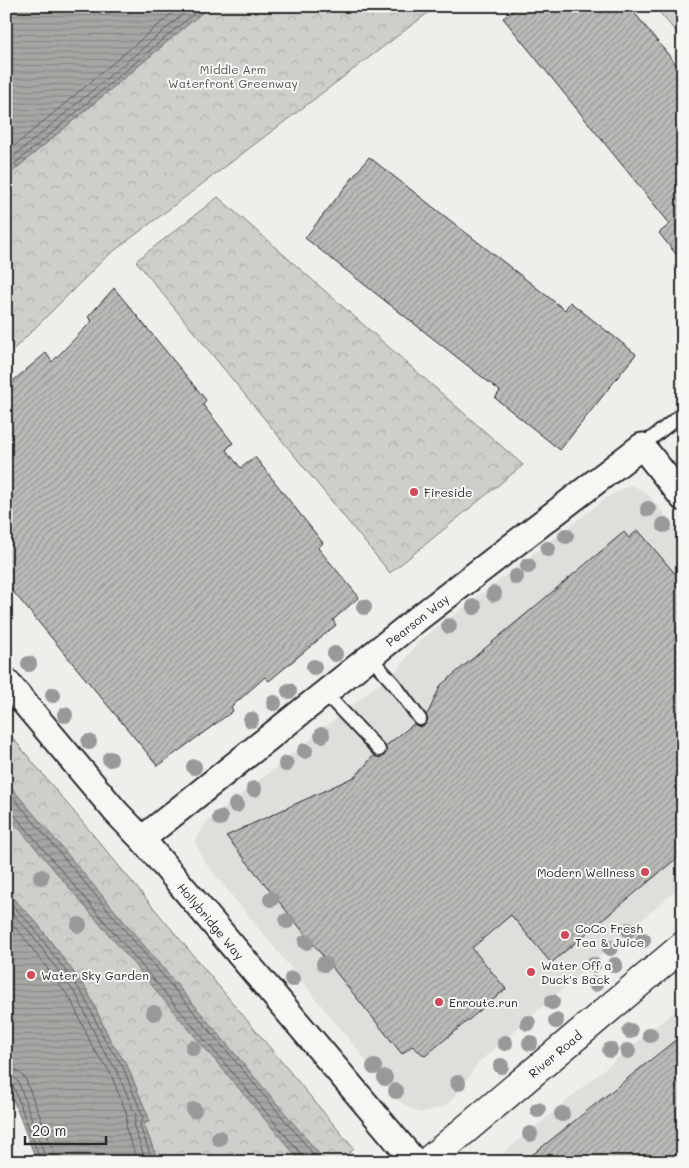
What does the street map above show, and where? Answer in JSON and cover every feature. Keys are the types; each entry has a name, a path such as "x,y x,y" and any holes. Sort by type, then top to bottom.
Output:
{"street":[{"path":"642,446 683,498"},
{"name":"Pearson Way","path":"142,839 370,657 642,446"},
{"name":"Hollybridge Way","path":"6,681 415,1162"},
{"name":"River Road","path":"427,1162 683,946"}],"lane":[{"path":"642,446 683,413"},
{"path":"370,657 394,684 420,719"},
{"path":"325,694 380,750"}],"shaded area":[{"path":"631,485 646,492 683,537 683,884 478,1063 463,1086 446,1106 420,1113 400,1102 203,860 195,842 205,824 400,667 417,643 609,496"},
{"path":"683,1004 683,1162 495,1162 495,1160"}],"green space":[{"name":"Middle Arm Waterfront Greenway","path":"210,6 437,6 106,257 6,357 6,177"},
{"path":"654,6 683,6 683,40"},
{"path":"218,197 523,465 390,573 136,261"},
{"path":"6,730 354,1149 338,1162 158,1162 144,1124 150,1121 126,1063 111,1042 87,990 36,922 6,891"}],"water":[{"path":"6,6 210,6 6,177"},
{"path":"6,781 326,1162 301,1162 6,813"},
{"path":"6,891 36,922 87,990 111,1042 126,1063 150,1121 144,1124 158,1162 37,1162 6,1081"}],"building":[{"path":"509,6 629,6 683,73 683,263 659,233 670,224 503,18 513,11"},
{"path":"369,157 565,310 570,302 636,354 560,450 495,398 500,391 305,238"},
{"path":"114,288 206,400 203,405 233,443 226,450 241,468 255,457 323,543 318,548 359,597 333,620 336,625 269,681 265,677 231,707 233,711 158,766 6,583 6,401 9,403 14,380 46,353 52,362 92,321 88,317"},
{"path":"638,530 683,583 683,853 551,963 511,915 472,948 506,989 425,1056 412,1046 402,1054 226,836 356,776 374,755 428,713 441,685 624,532 629,538"},
{"path":"683,1034 683,1162 523,1162 527,1159"}],"place":[{"name":"Fireside","path":"414,492"},
{"name":"Modern Wellness","path":"645,872"},
{"name":"CoCo Fresh Tea & Juice","path":"565,935"},
{"name":"Water Off a Duck's Back","path":"531,972"},
{"name":"Water Sky Garden","path":"31,975"},
{"name":"Enroute.run","path":"439,1002"}]}
